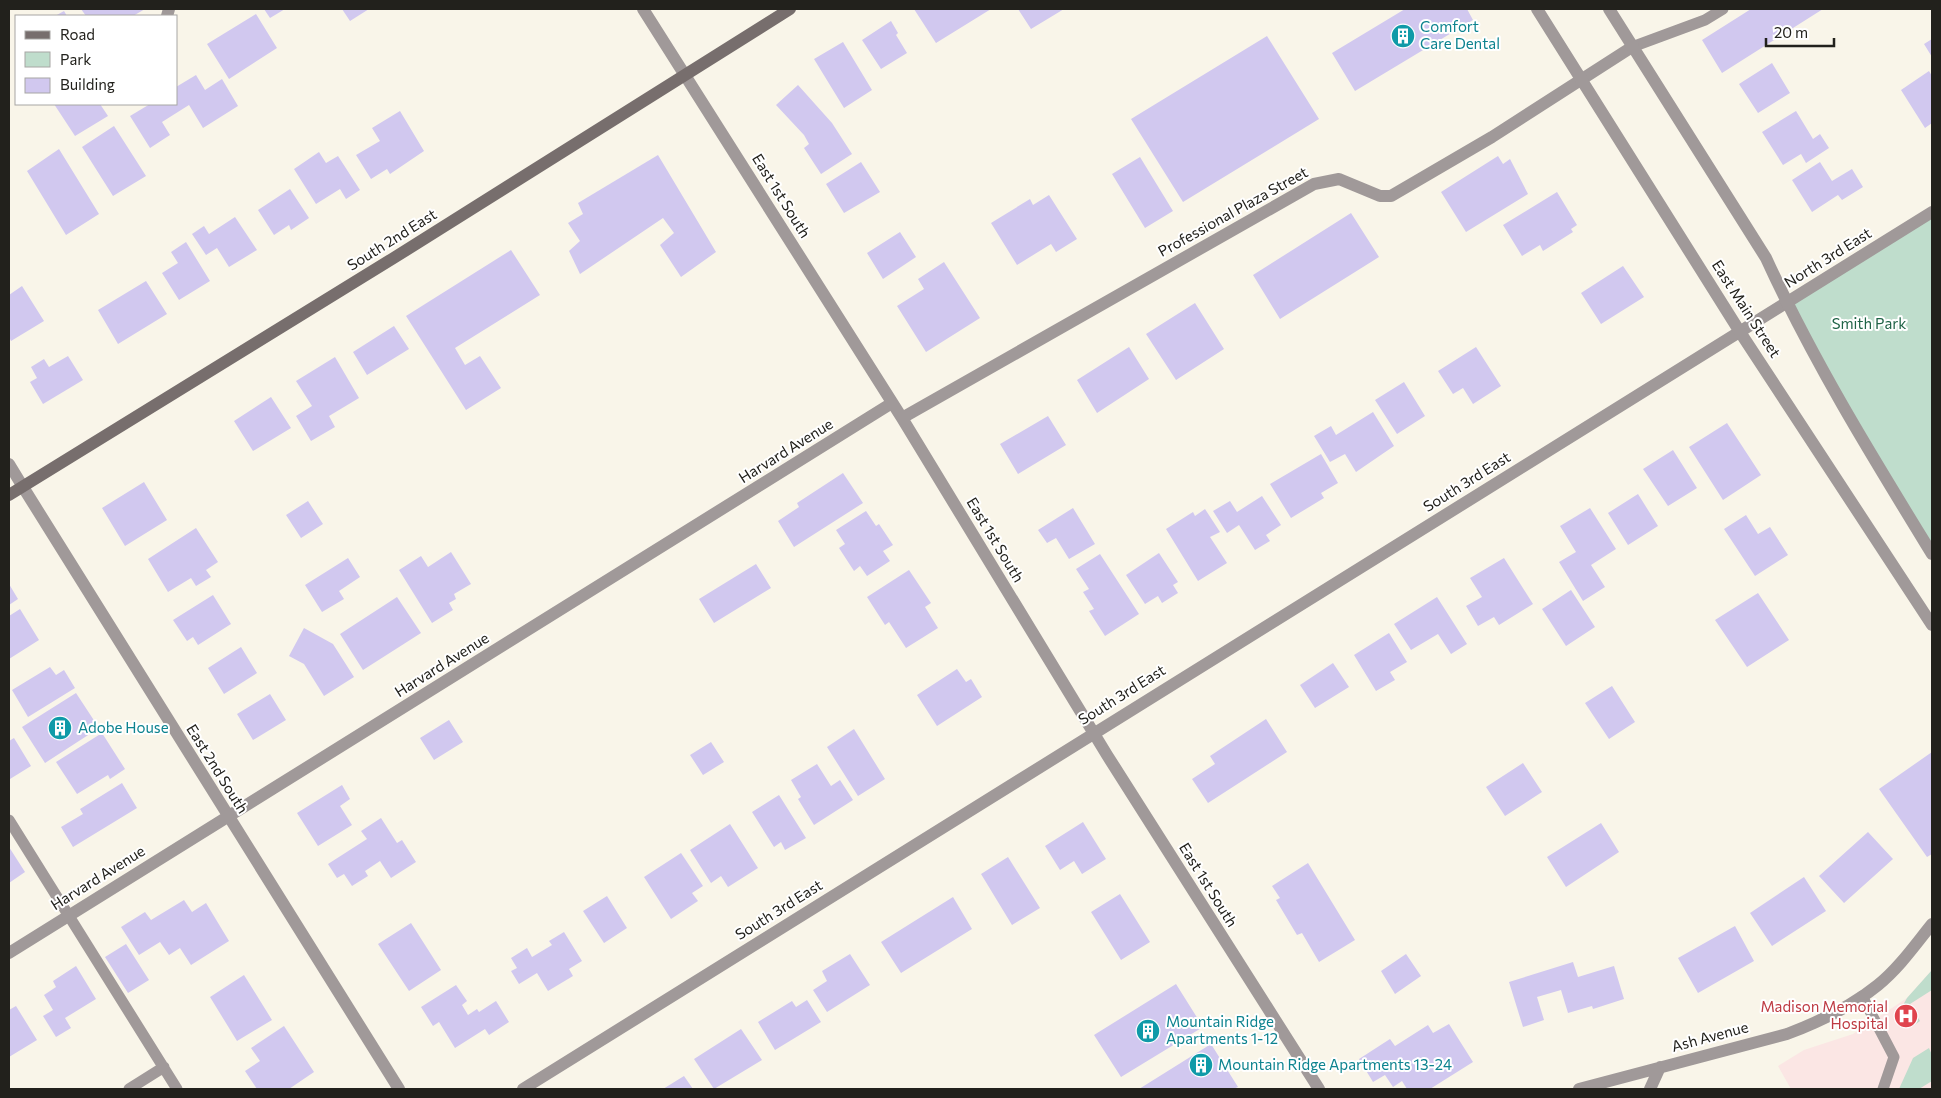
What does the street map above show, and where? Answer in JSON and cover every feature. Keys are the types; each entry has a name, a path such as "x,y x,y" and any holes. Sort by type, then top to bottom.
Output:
{"main road":[{"name":"South 2nd East","path":"9,495 790,9"}],"street":[{"name":"East 1st South","path":"643,9 902,418 1094,732 1319,1089"},
{"name":"East Main Street","path":"1537,9 1740,332 1932,624"},
{"path":"1609,9 1766,258 1787,303 1876,464 1932,554"},
{"name":"Professional Plaza Street","path":"902,418 1314,184 1339,179 1380,196 1391,196 1492,136 1632,47"},
{"name":"North 3rd East","path":"1740,332 1932,212"},
{"name":"South 3rd East","path":"523,1089 1094,732 1740,332"},
{"name":"Harvard Avenue","path":"9,953 892,403"},
{"name":"East 2nd South","path":"9,464 399,1089"},
{"name":"Ash Avenue","path":"1579,1089 1786,1034 1819,1022 1879,985 1932,924"},
{"path":"1650,1089 1660,1067"}],"lane":[{"path":"1632,47 1705,20 1723,9"},
{"path":"9,820 177,1089"},
{"path":"1862,996 1894,1057 1883,1089"},
{"path":"129,1089 164,1068"}],"shaded area":[{"name":"Madison Memorial Hospital","path":"1932,970 1932,1089 1791,1089 1778,1066 1804,1050 1853,1034 1907,998"}],"green space":[{"name":"Smith Park","path":"1932,212 1932,554 1787,303"},
{"path":"1932,970 1932,990 1910,1004 1920,1021 1913,1026 1907,1021 1902,1007 1907,998"},
{"path":"1929,1048 1932,1055 1932,1081 1919,1089 1899,1089 1913,1058"}],"building":[{"path":"81,9 145,9 135,15 85,15"},
{"path":"264,9 285,9 270,18"},
{"path":"342,9 369,9 350,21"},
{"path":"914,9 991,9 936,43"},
{"path":"1018,9 1064,9 1031,29"},
{"name":"Comfort Care Dental","path":"1405,9 1467,9 1473,20 1355,91 1332,53"},
{"path":"1751,9 1823,9 1722,73 1702,40"},
{"path":"64,11 66,15 57,15"},
{"path":"256,14 277,48 229,79 207,44"},
{"path":"891,21 898,33 896,35 907,53 881,69 862,40"},
{"path":"1267,36 1319,119 1183,202 1131,119"},
{"path":"1932,39 1932,57 1924,44"},
{"path":"843,42 872,90 844,108 814,59"},
{"path":"1772,63 1790,93 1758,113 1739,84"},
{"path":"1929,71 1932,76 1932,123 1925,128 1901,90"},
{"path":"196,75 205,90 222,79 238,106 203,128 189,105 162,122 170,135 150,148 130,116 148,105 178,105 178,86"},
{"path":"798,85 832,123 852,154 821,174 804,148 809,144 804,135 776,105"},
{"path":"55,105 101,105 108,116 75,136"},
{"path":"400,111 424,151 390,174 387,169 371,179 356,155 380,141 372,128"},
{"path":"1796,111 1813,139 1820,134 1829,148 1806,163 1801,154 1783,165 1762,132"},
{"path":"114,126 146,176 113,196 82,147"},
{"path":"59,149 99,214 66,235 27,171"},
{"path":"319,152 326,163 338,156 360,190 346,199 340,189 316,204 294,169"},
{"path":"658,155 716,252 681,277 660,245 674,233 663,218 580,274 569,251 580,241 568,223 583,214 578,203"},
{"path":"1498,156 1503,164 1510,159 1528,194 1466,232 1441,192"},
{"path":"1140,157 1173,211 1145,228 1112,174"},
{"path":"861,162 880,192 844,213 826,184"},
{"path":"1820,162 1832,181 1852,169 1863,187 1842,200 1838,195 1812,212 1792,180"},
{"path":"290,189 309,218 291,230 289,225 274,235 258,210"},
{"path":"1557,192 1577,225 1571,229 1573,232 1543,251 1540,245 1522,256 1503,225"},
{"path":"1049,195 1077,239 1056,252 1051,244 1017,265 991,223 1030,199 1033,205"},
{"path":"1351,213 1379,257 1280,319 1253,275"},
{"path":"235,217 257,250 229,267 217,248 206,255 192,234 204,226 209,234"},
{"path":"900,232 916,257 883,279 867,253"},
{"path":"186,242 210,281 179,300 162,273 178,263 171,252"},
{"path":"511,250 540,295 455,348 465,365 480,356 501,388 466,410 406,316"},
{"path":"944,262 980,318 926,352 897,306 924,289 918,279"},
{"path":"1623,266 1644,297 1601,324 1581,293"},
{"path":"146,281 167,314 118,344 98,310"},
{"path":"22,286 44,321 11,341 9,337 9,295"},
{"path":"1195,303 1224,349 1176,380 1146,334"},
{"path":"394,326 409,349 367,375 353,352"},
{"path":"1129,347 1149,379 1097,413 1077,380"},
{"path":"1476,347 1501,386 1473,404 1463,388 1453,394 1438,371"},
{"path":"68,356 83,380 43,404 30,382 37,378 31,367 44,359 49,367"},
{"path":"335,357 359,398 329,416 335,427 311,441 296,416 312,406 296,381"},
{"path":"1404,382 1425,416 1397,434 1375,400"},
{"path":"271,397 291,428 253,451 234,421"},
{"path":"1373,412 1394,446 1356,472 1345,454 1330,462 1314,436 1331,426 1336,435"},
{"path":"1048,416 1066,445 1018,474 1000,444"},
{"path":"1727,423 1761,475 1723,500 1689,447"},
{"path":"1673,450 1697,488 1668,506 1643,469"},
{"path":"1321,454 1338,483 1321,493 1324,498 1291,518 1270,484"},
{"path":"843,473 863,503 794,547 778,521 799,507 797,503"},
{"path":"144,482 167,520 125,546 102,508"},
{"path":"1638,494 1658,526 1628,545 1608,513"},
{"path":"1262,496 1281,525 1266,535 1270,541 1255,550 1239,525 1227,533 1213,511 1230,501 1237,512"},
{"path":"308,501 323,524 301,538 286,515"},
{"path":"1073,508 1095,544 1069,559 1056,538 1047,543 1038,530"},
{"path":"1590,508 1616,549 1591,565 1605,587 1583,601 1559,562 1576,552 1560,526"},
{"path":"1205,509 1220,532 1210,537 1227,563 1198,581 1166,529 1193,512 1195,516"},
{"path":"866,511 876,526 879,524 893,545 883,551 890,561 867,576 860,566 854,571 839,548 845,544 836,530"},
{"path":"1746,515 1758,534 1770,527 1788,555 1755,576 1724,529"},
{"path":"196,528 218,562 206,570 211,577 196,586 191,578 168,592 148,559"},
{"path":"451,552 471,584 454,594 456,599 449,603 453,610 432,623 399,570 421,556 428,567"},
{"path":"1159,553 1178,582 1173,585 1178,593 1162,603 1158,596 1145,604 1126,575"},
{"path":"1100,554 1139,614 1105,636 1089,611 1094,609 1083,592 1089,589 1076,569"},
{"path":"348,558 360,577 339,591 344,599 322,612 305,585"},
{"path":"1504,558 1533,604 1499,625 1494,617 1478,626 1466,606 1482,597 1470,578"},
{"path":"756,564 771,588 714,623 699,599"},
{"path":"909,570 931,603 925,607 938,628 906,648 889,622 885,625 867,597"},
{"path":"9,584 18,599 9,605"},
{"path":"1571,590 1595,627 1566,646 1542,609"},
{"path":"1758,593 1789,640 1747,667 1715,620"},
{"path":"213,595 231,624 198,645 193,637 187,641 173,620"},
{"path":"397,597 421,633 363,670 340,634"},
{"path":"1437,597 1467,644 1451,654 1438,634 1411,650 1394,624"},
{"path":"20,609 39,640 9,659 9,616"},
{"path":"304,628 333,644 354,677 324,696 304,664 289,656"},
{"path":"1389,633 1407,662 1390,672 1395,680 1376,691 1354,655"},
{"path":"241,647 257,673 224,694 208,668"},
{"path":"1333,663 1349,687 1315,708 1300,685"},
{"path":"50,667 56,675 64,670 75,688 28,717 12,690"},
{"path":"957,669 966,682 971,679 982,697 937,726 917,695"},
{"path":"1612,686 1635,722 1609,739 1585,703"},
{"name":"Adobe House","path":"76,693 99,728 45,763 22,727"},
{"path":"270,694 286,720 253,740 237,714"},
{"path":"1266,719 1287,752 1208,803 1192,779 1215,764 1210,756"},
{"path":"449,720 463,742 434,760 420,738"},
{"path":"854,729 885,779 858,796 827,747"},
{"path":"102,733 125,769 110,779 108,775 77,794 56,762"},
{"path":"14,738 31,766 10,779 9,741"},
{"path":"711,742 724,762 703,775 690,755"},
{"path":"1932,752 1932,854 1927,857 1879,789"},
{"path":"1523,763 1542,792 1505,816 1486,787"},
{"path":"817,764 831,786 840,780 853,800 814,825 798,799 801,797 791,780"},
{"path":"122,783 137,808 73,847 61,827 83,814 80,809"},
{"path":"342,785 350,799 340,806 352,825 318,846 297,813"},
{"path":"779,795 806,838 785,850 781,842 774,847 752,812"},
{"path":"381,818 397,843 402,840 416,862 391,878 380,861 365,871 368,876 352,886 344,874 337,878 328,864 367,839 361,831"},
{"path":"1083,822 1106,859 1082,874 1074,861 1060,870 1045,846"},
{"path":"1601,823 1619,852 1566,887 1547,857"},
{"path":"730,824 758,868 728,887 721,876 711,883 690,850"},
{"path":"1868,832 1893,859 1844,903 1819,876"},
{"path":"9,847 25,872 9,883"},
{"path":"681,853 703,886 692,893 698,901 671,919 644,877"},
{"path":"1008,857 1040,908 1012,925 981,874"},
{"path":"1308,863 1355,940 1319,962 1302,933 1297,935 1276,900 1280,898 1272,886"},
{"path":"1804,877 1826,911 1772,946 1750,913"},
{"path":"1120,894 1150,942 1121,960 1091,912"},
{"path":"607,896 627,928 604,943 583,911"},
{"path":"953,897 972,929 901,973 881,942"},
{"path":"184,900 192,912 206,903 229,941 191,965 180,948 169,955 160,942 139,955 121,927 145,912 151,920"},
{"path":"411,923 441,970 409,991 378,944"},
{"path":"1735,926 1754,961 1698,993 1678,958"},
{"path":"564,932 582,961 569,969 573,976 548,991 537,973 519,984 511,971 517,968 511,958 527,948 532,957 552,945 549,941"},
{"path":"126,944 149,980 128,993 105,957"},
{"path":"850,954 870,985 827,1012 813,990 827,981 822,971"},
{"path":"1406,954 1421,976 1395,994 1381,971"},
{"path":"1573,962 1578,977 1614,966 1624,999 1593,1009 1592,1006 1568,1013 1561,990 1537,997 1544,1020 1523,1027 1509,982"},
{"path":"76,966 96,999 65,1018 71,1028 56,1037 43,1016 53,1010 44,995 56,987 53,981"},
{"path":"244,975 272,1020 237,1041 210,997"},
{"name":"Mountain Ridge Apartments 1-12","path":"1176,984 1203,1027 1121,1077 1094,1035"},
{"path":"456,985 467,1001 462,1005 468,1015 477,1009 479,1012 496,1001 509,1022 489,1035 485,1029 455,1048 439,1022 433,1026 421,1007"},
{"path":"807,1000 821,1022 775,1050 758,1022 792,1001 796,1007"},
{"path":"16,1006 37,1040 9,1057 9,1010"},
{"path":"1449,1024 1473,1062 1430,1089 1407,1089 1402,1081 1393,1087 1385,1075 1373,1082 1359,1059 1390,1039 1395,1046 1428,1025 1433,1033"},
{"path":"284,1026 314,1072 289,1089 257,1089 245,1071 260,1061 251,1048"},
{"path":"741,1029 762,1060 714,1089 694,1059"},
{"name":"Mountain Ridge Apartments 13-24","path":"1211,1044 1238,1087 1233,1089 1139,1089"},
{"path":"684,1076 693,1089 663,1089"}],"place":[{"name":"Comfort Care Dental","path":"1403,36"},
{"name":"Adobe House","path":"60,728"},
{"name":"Madison Memorial Hospital","path":"1906,1016"},
{"name":"Mountain Ridge Apartments 1-12","path":"1148,1031"},
{"name":"Mountain Ridge Apartments 13-24","path":"1201,1065"}]}
